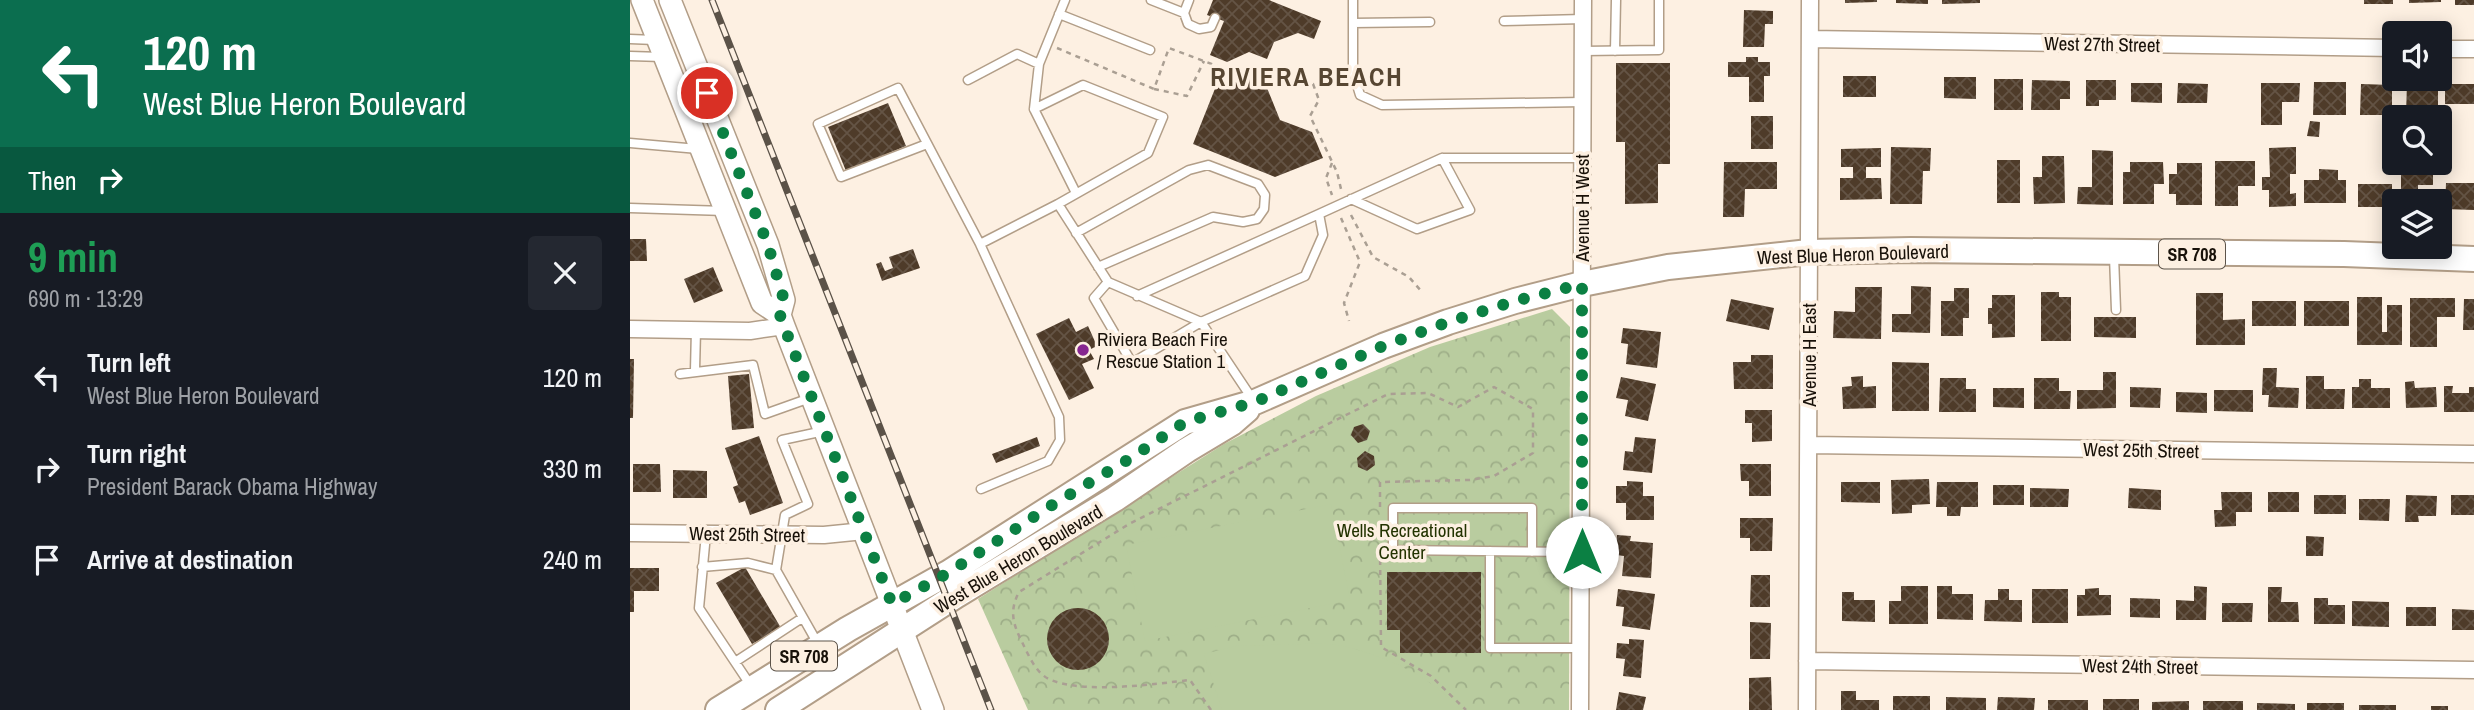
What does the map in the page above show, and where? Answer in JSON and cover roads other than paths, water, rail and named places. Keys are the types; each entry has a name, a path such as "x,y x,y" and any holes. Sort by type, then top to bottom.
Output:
{"main road":[{"path":"642,0 762,303 782,321 933,710"},
{"path":"670,0 768,245 784,300 782,321"},
{"name":"West Blue Heron Boulevard","path":"718,710 948,573 1185,422 1255,402 1383,346 1515,301 1668,267 1809,252 1911,250 2382,253"},
{"name":"West Blue Heron Boulevard","path":"2452,255 2474,258"},
{"name":"West Blue Heron Boulevard","path":"778,710 803,699 957,595 1115,499 1232,423 1255,402"}],"street":[{"name":"Avenue H West","path":"1580,710 1583,0"},
{"name":"Avenue H East","path":"1807,710 1810,0"},
{"name":"West 27th Street","path":"1810,39 2382,48"},
{"path":"2452,49 2474,49"},
{"path":"630,329 750,331 782,321"},
{"name":"West 25th Street","path":"1809,445 2474,454"},
{"name":"West 25th Street","path":"630,533 824,535 864,531"},
{"name":"West 24th Street","path":"1807,661 2474,670"}],"lane":[{"path":"1065,0 1039,64 1034,109 1076,193"},
{"path":"1151,0 1184,13"},
{"path":"1189,0 1184,13 1188,24 1199,29 1211,27 1215,18"},
{"path":"1353,0 1353,72 1360,95 1382,104 1583,102"},
{"path":"1615,51 1616,0"},
{"path":"1583,51 1659,50 1659,0"},
{"path":"1059,14 1150,50"},
{"path":"1504,21 1583,19"},
{"path":"1353,23 1430,22"},
{"path":"630,39 661,49"},
{"path":"630,56 661,49"},
{"path":"968,80 1017,54 1039,64"},
{"path":"980,244 1148,153 1163,117 1083,85 1034,109"},
{"path":"927,144 841,177 818,124 898,88 980,244 1059,417 1060,440 1048,461 981,489"},
{"path":"630,143 701,149"},
{"path":"1351,199 1418,229 1470,210 1442,158"},
{"path":"1137,296 1442,158 1583,158"},
{"path":"1076,233 1189,170 1208,165 1258,184 1265,195 1264,209 1256,219 1243,222 1213,217 1098,267"},
{"path":"1058,204 1108,282 1201,322 1255,402"},
{"path":"630,208 726,211"},
{"path":"1108,282 1094,298 1132,363 1201,322 1305,276 1324,235 1319,214"},
{"path":"2114,253 2116,310"},
{"path":"695,370 696,330"},
{"path":"680,374 695,370 753,365 765,414 812,397"},
{"path":"820,647 776,570 785,516 808,503 782,440 825,430"},
{"path":"1532,552 1532,508 1393,509 1393,550 1532,552 1582,552"},
{"path":"706,534 699,608 753,688"},
{"path":"1490,551 1490,648 1580,648"},
{"path":"702,567 748,563 776,570"},
{"path":"735,662 802,618"}],"railway":[{"path":"712,0 991,710"}],"place":[{"name":"Riviera Beach Fire / Rescue Station 1","path":"1083,350"}],"district":[{"name":"RIVIERA BEACH","path":"1307,76"}],"park label":[{"name":"Wells Recreational Center","path":"1402,541"}]}
